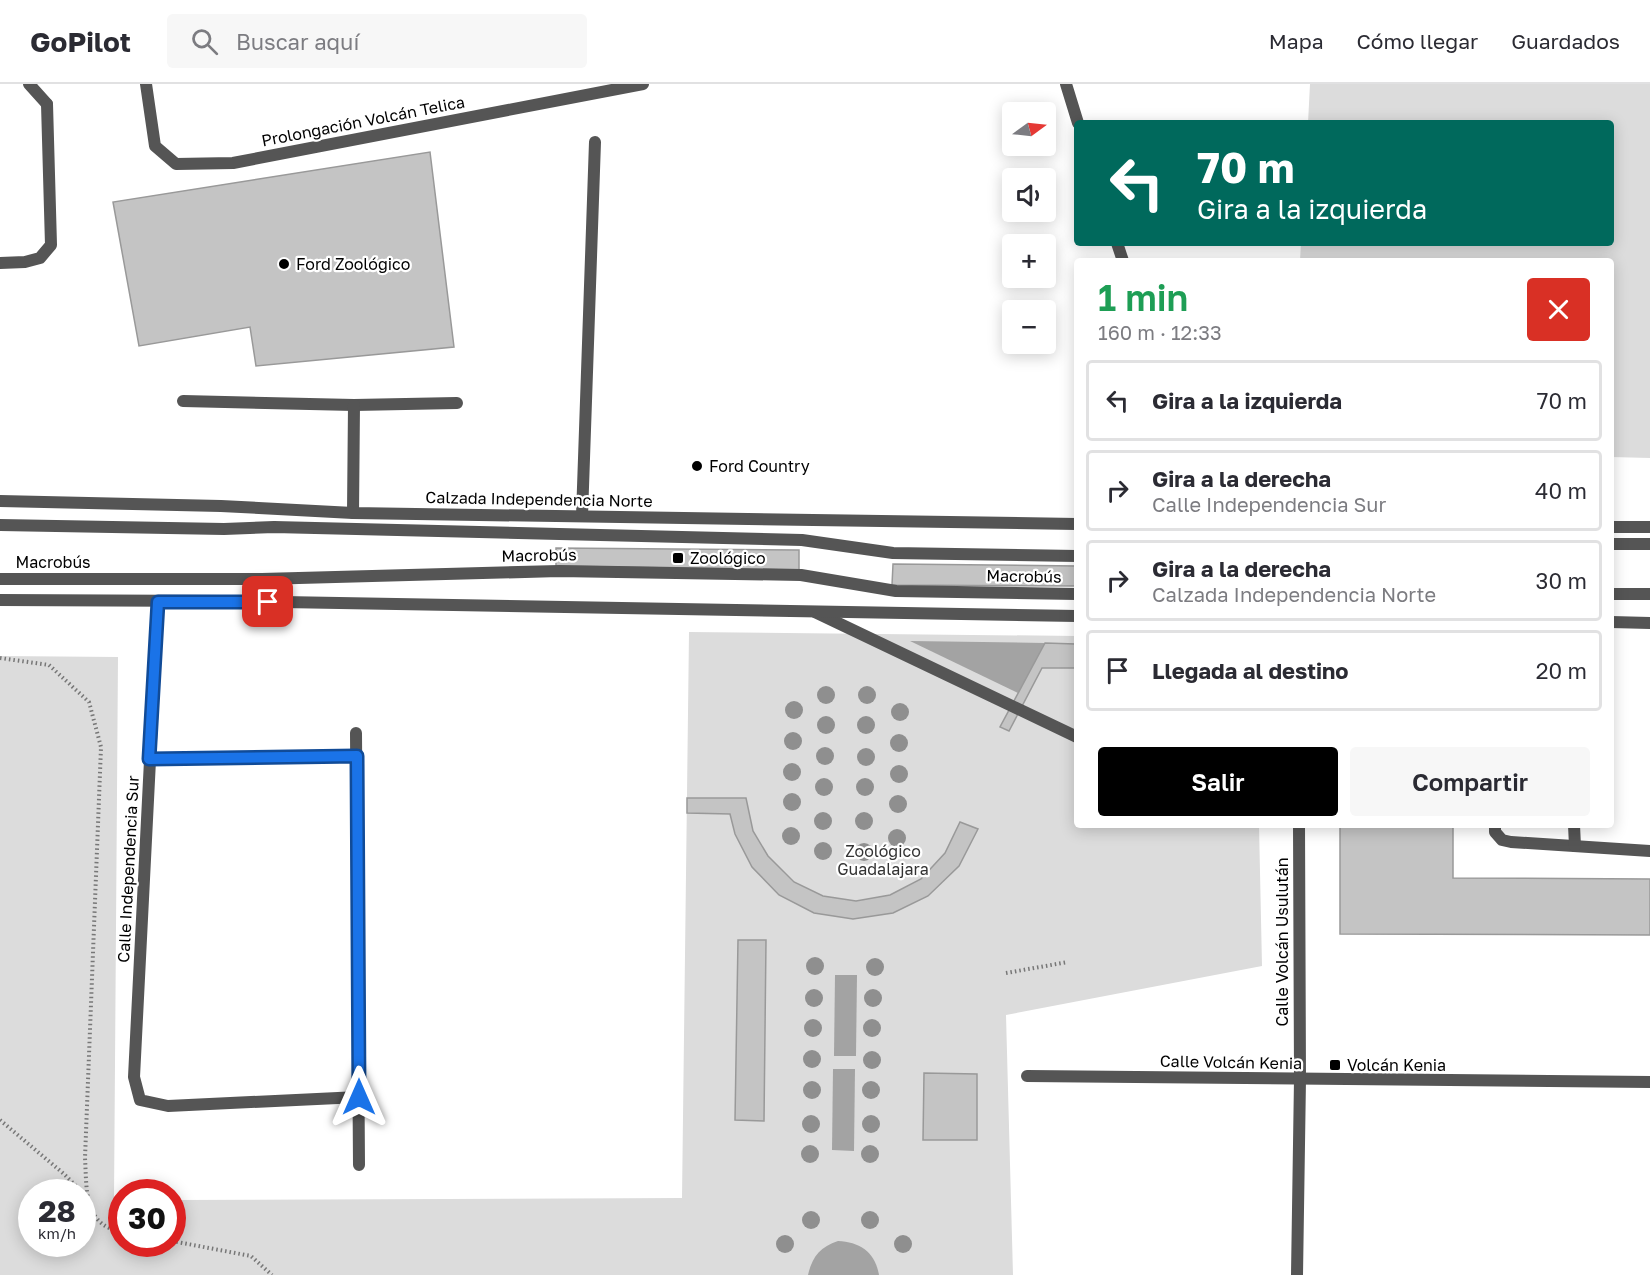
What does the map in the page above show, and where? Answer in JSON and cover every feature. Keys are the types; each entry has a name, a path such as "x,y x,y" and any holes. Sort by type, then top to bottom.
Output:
{"street":[{"path":"0,263 25,262 40,258 51,245 47,105 29,84"},
{"name":"Prolongación Volcán Telica","path":"146,84 155,147 176,164 233,163 643,84"},
{"path":"1066,84 1077,120"},
{"path":"582,516 595,142"},
{"path":"183,401 354,405 457,403"},
{"path":"353,513 354,405"},
{"name":"Calzada Independencia Norte","path":"0,501 220,506 353,513 1074,524"},
{"name":"Macrobús","path":"0,525 224,529 274,527 790,540 893,553 1074,556"},
{"path":"1614,527 1650,527"},
{"path":"1614,544 1650,544"},
{"name":"Macrobús","path":"0,579 262,579 582,571 801,575 896,591 1074,594"},
{"path":"1614,594 1650,594"},
{"path":"0,600 1074,616"},
{"name":"Calle Independencia Sur","path":"158,602 134,1077 140,1100 168,1106 359,1097"},
{"path":"814,612 1074,733"},
{"path":"1614,622 1650,622"},
{"path":"356,733 359,1165"},
{"path":"149,759 357,756"},
{"name":"Calle Volcán Usulután","path":"1297,1275 1300,1079 1299,828"},
{"path":"1495,828 1495,832 1502,840 1512,842 1650,851"},
{"path":"1574,828 1575,846"},
{"name":"Calle Volcán Kenia","path":"1028,1076 1650,1082"}],"path":[{"path":"0,658 49,665 89,702 101,747 85,1158 87,1179"},
{"path":"1006,973 1068,962"},
{"path":"0,1120 69,1179"},
{"path":"96,1219 108,1229"},
{"path":"186,1244 250,1256 272,1275"}],"green space":[{"path":"1310,84 1650,84 1650,458 1614,457 1614,258 1300,258 1301,246 1614,246 1614,120 1308,120"},
{"name":"Zoológico Guadalajara","path":"689,632 1074,636 1074,828 1259,828 1262,966 1006,1015 1013,1275 0,1275 0,656 118,657 114,1179 108,1179 108,1257 186,1257 186,1200 682,1198"}],"shaded area":[{"path":"910,641 1045,643 1018,693"},
{"path":"835,975 857,975 856,1056 834,1056"},
{"path":"833,1069 855,1069 854,1151 832,1150"},
{"path":"838,1241 860,1246 870,1254 879,1275 808,1275 818,1254 826,1246"}],"building":[{"name":"Ford Zoológico","path":"430,152 454,347 256,366 250,327 139,346 113,202"},
{"name":"Zoológico","path":"556,548 799,550 799,570 556,566"},
{"path":"893,564 1074,566 1074,586 892,585"},
{"path":"1045,643 1074,644 1074,668 1042,668 1009,731 1000,727"},
{"path":"687,798 746,798 753,831 768,856 794,882 823,896 856,901 890,895 921,879 945,853 960,822 978,829 959,866 928,896 893,913 853,919 814,913 779,895 752,867 735,834 730,814 687,813"},
{"path":"1340,828 1453,828 1453,878 1650,879 1650,935 1340,934"},
{"path":"738,940 766,940 764,1121 735,1120"},
{"path":"924,1073 977,1074 977,1140 923,1140"}],"place":[{"name":"Ford Zoológico","path":"284,264"},
{"name":"Ford Country","path":"697,466"},
{"name":"Zoológico","path":"678,558"},
{"name":"Volcán Kenia","path":"1335,1065"}],"route":[{"path":"268,602 158,602 149,759 357,756 359,1097"}]}
